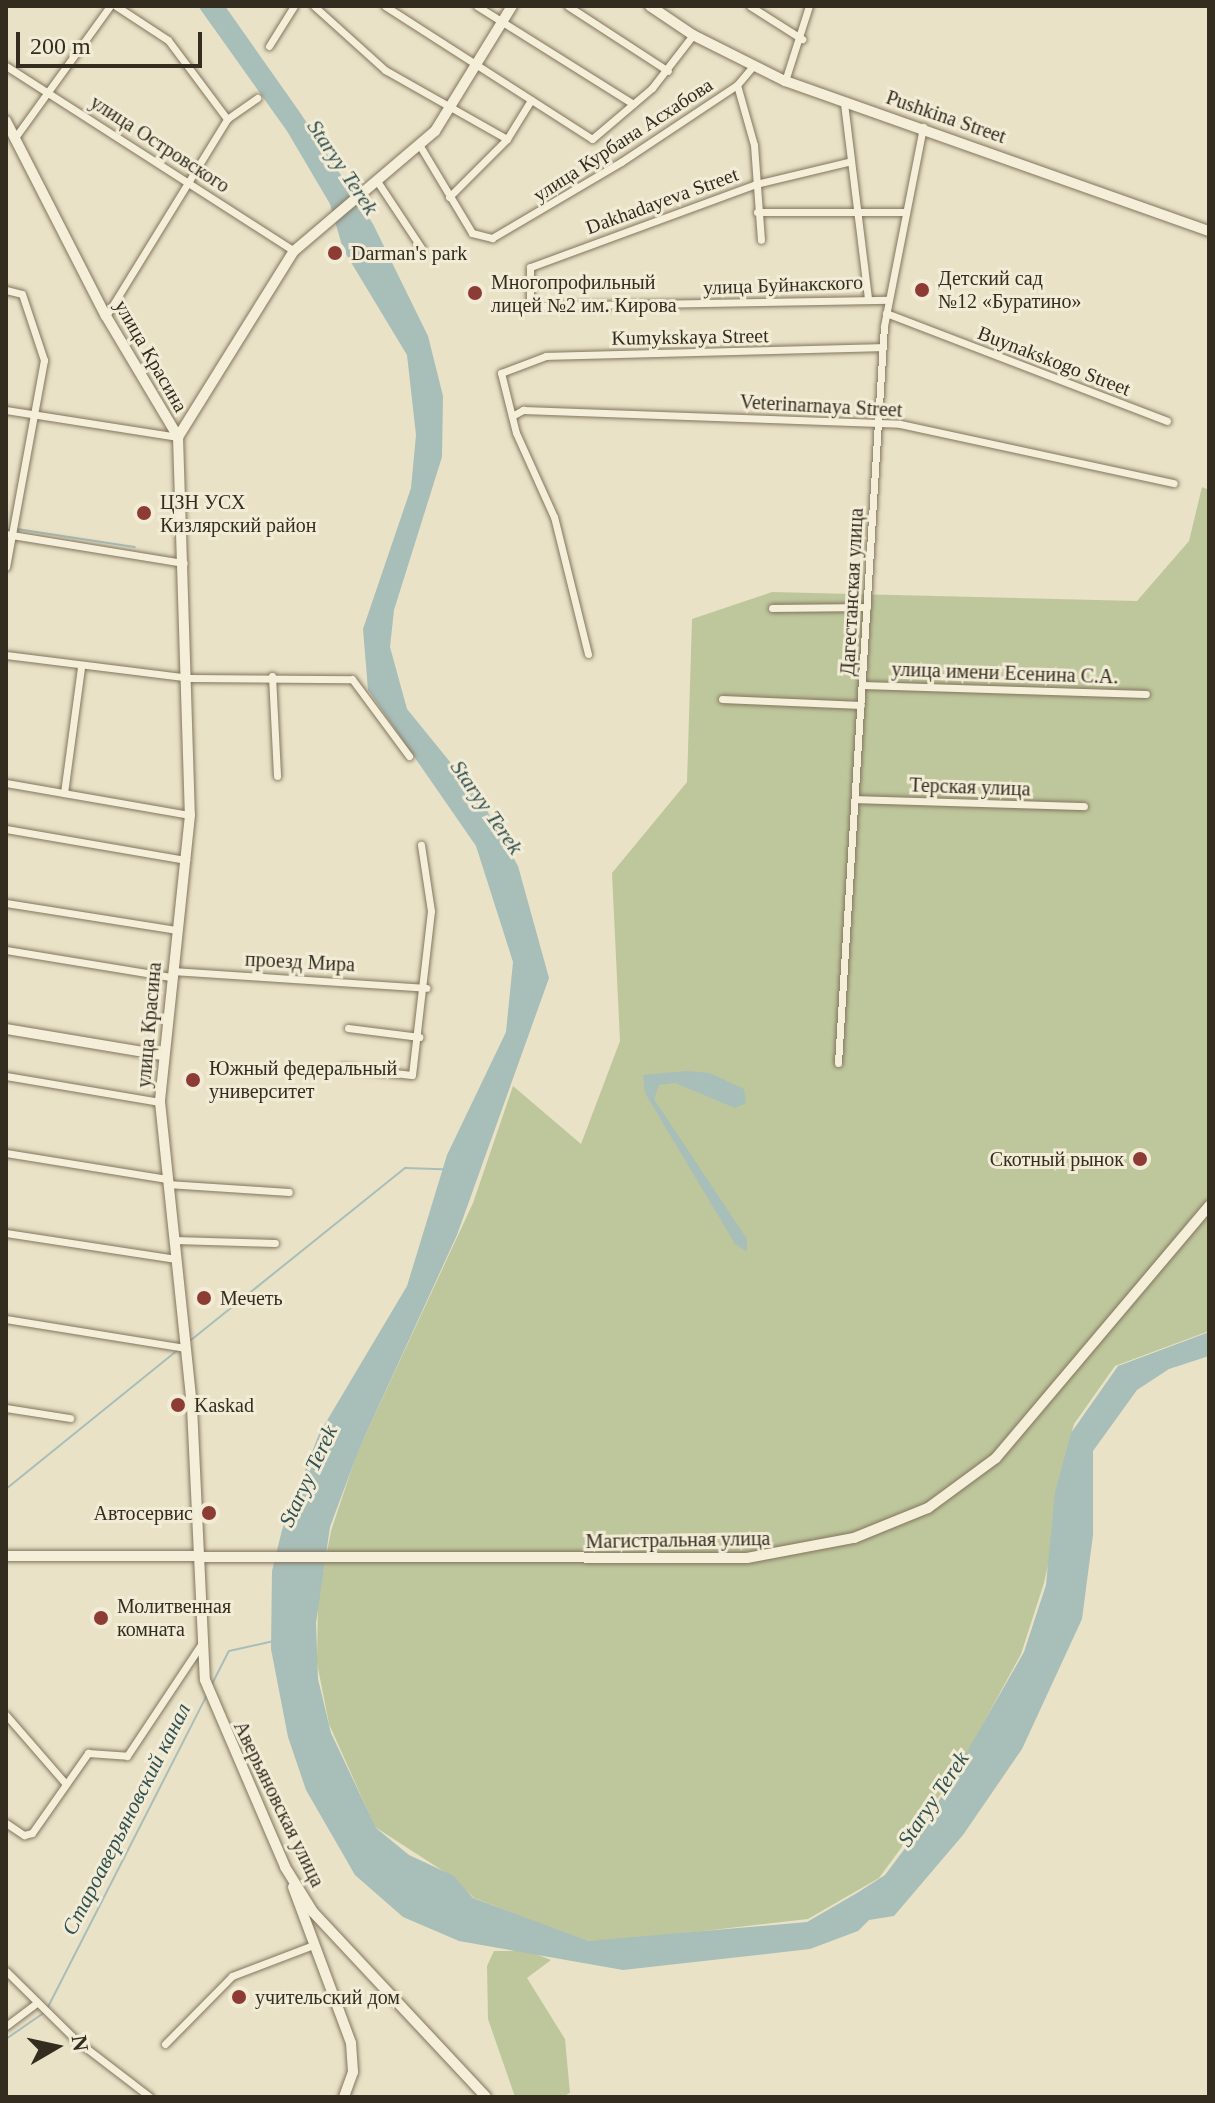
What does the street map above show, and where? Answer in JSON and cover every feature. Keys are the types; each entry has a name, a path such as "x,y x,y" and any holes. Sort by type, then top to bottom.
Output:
{"street":[{"path":"14,139 110,6"},
{"path":"116,6 168,40 227,119"},
{"path":"269,46 294,6"},
{"path":"314,6 385,70 507,139"},
{"path":"385,6 592,139 668,71 693,35"},
{"path":"477,6 633,104"},
{"path":"6,410 178,437 294,251 420,146 448,108 512,6"},
{"path":"568,6 668,71"},
{"name":"Pushkina Street","path":"650,6 693,35 785,81 923,127 1209,231"},
{"path":"750,6 802,39"},
{"path":"785,81 802,39 809,6"},
{"name":"улица Островского","path":"6,66 294,251"},
{"name":"улица Курбана Асхабова","path":"449,197 472,233 506,234 737,85 752,67"},
{"path":"737,85 754,145 761,240"},
{"path":"106,316 227,119 257,98"},
{"path":"420,146 449,197 507,139 531,100"},
{"path":"844,103 848,162 868,298"},
{"name":"улица Красина","path":"6,121 106,316 178,437 190,678 190,815 162,1055 160,1102 186,1348 199,1555"},
{"name":"Дагестанская улица","path":"838,1063 887,300 923,127"},
{"name":"Dakhadayeva Street","path":"536,306 525,276 530,267 756,184 848,162"},
{"path":"373,185 422,249"},
{"path":"757,212 906,212"},
{"path":"6,290 22,294 44,360 9,534 6,567"},
{"name":"улица Буйнакского","path":"536,306 887,300"},
{"name":"Buynakskogo Street","path":"886,313 1167,421"},
{"name":"Kumykskaya Street","path":"512,416 501,373 546,356 883,347"},
{"name":"Veterinarnaya Street","path":"512,416 523,410 878,424 1009,445 1174,483"},
{"path":"512,416 554,517 588,654"},
{"path":"9,534 184,563"},
{"path":"772,608 867,607"},
{"path":"6,655 81,668 190,678 272,676 352,679 409,756"},
{"path":"64,793 81,668"},
{"path":"272,676 277,776"},
{"name":"улица имени Есенина С.А.","path":"862,685 1146,694"},
{"path":"722,699 861,705"},
{"path":"6,783 190,815"},
{"name":"Терская улица","path":"855,799 1084,806"},
{"path":"6,829 186,860"},
{"path":"343,1067 412,1075 426,988 431,911 421,845"},
{"path":"6,903 176,930"},
{"name":"проезд Мира","path":"6,950 172,974 426,988"},
{"path":"348,1028 419,1037"},
{"path":"6,1029 162,1055"},
{"path":"6,1076 160,1102"},
{"path":"6,1153 167,1181 289,1192"},
{"name":"Магистральная улица","path":"6,1556 270,1554 335,1557 747,1558 813,1550 899,1521 952,1494 996,1458 1209,1206"},
{"path":"6,1233 176,1259"},
{"path":"174,1240 275,1243"},
{"path":"6,1319 186,1348"},
{"path":"6,1408 70,1418"},
{"name":"Аверьяновская улица","path":"199,1555 202,1643 211,1705 285,1867 328,1932 486,2097"},
{"path":"6,1823 24,1835 32,1833 93,1750 116,1759 127,1756 202,1643"},
{"path":"6,1715 66,1784"},
{"path":"285,1867 354,2057 344,2097"},
{"path":"165,2044 232,1976 313,1945"},
{"path":"6,1971 37,2003 150,2097"},
{"path":"6,2026 37,2003"}],"green space":[{"path":"1202,487 1209,490 1209,1331 1115,1366 1074,1424 1055,1494 1055,1535 1044,1583 1021,1654 957,1772 879,1878 808,1919 627,1940 585,1941 474,1898 454,1878 375,1827 329,1724 317,1663 318,1598 331,1531 357,1453 473,1203 513,1086 581,1144 620,1041 612,873 687,782 692,619 772,592 1137,601 1189,541"},
{"path":"494,1951 528,1951 551,1960 527,1978 565,2039 570,2093 562,2097 515,2097 488,2019 487,1966"}],"water":[{"name":"Staryy Terek","path":"198,6 225,6 301,114 373,224 428,336 443,396 442,457 394,610 390,647 407,709 481,800 518,866 549,978 457,1235 359,1449 330,1527 316,1623 318,1679 331,1733 376,1828 409,1855 454,1876 473,1898 588,1941 807,1922 857,1893 885,1875 933,1811 1024,1652 1046,1585 1055,1492 1071,1433 1118,1366 1209,1332 1209,1356 1169,1369 1137,1390 1093,1451 1093,1535 1082,1619 1022,1749 963,1835 894,1916 869,1920 858,1931 810,1949 623,1970 459,1941 403,1917 355,1875 306,1790 288,1737 271,1649 272,1571 282,1530 319,1434 407,1286 447,1155 506,1032 513,962 476,846 368,690 363,629 411,488 416,435 407,355 343,249 330,204 287,131"},
{"path":"687,1071 710,1073 744,1089 746,1103 735,1108 675,1083 659,1085 654,1099 747,1239 747,1252 735,1244 645,1093 643,1075"}],"waterway":[{"path":"17,529 135,547"},
{"path":"191,1340 405,1168 443,1169"},
{"path":"6,1489 179,1349"},
{"name":"Староаверьяновский канал","path":"211,1686 229,1651 274,1641"},
{"name":"Староаверьяновский канал","path":"48,2007 207,1695"},
{"name":"Староаверьяновский канал","path":"6,2039 45,2012"}],"place":[{"name":"Darman's park","path":"335,253"},
{"name":"Детский сад №12 «Буратино»","path":"922,290"},
{"name":"Многопрофильный лицей №2 им. Кирова","path":"475,293"},
{"name":"ЦЗН УСХ Кизлярский район","path":"144,513"},
{"name":"Южный федеральный университет","path":"193,1080"},
{"name":"Скотный рынок","path":"1140,1159"},
{"name":"Мечеть","path":"204,1298"},
{"name":"Kaskad","path":"178,1405"},
{"name":"Автосервис","path":"209,1513"},
{"name":"Молитвенная комната","path":"101,1618"},
{"name":"учительский дом","path":"239,1997"}]}
